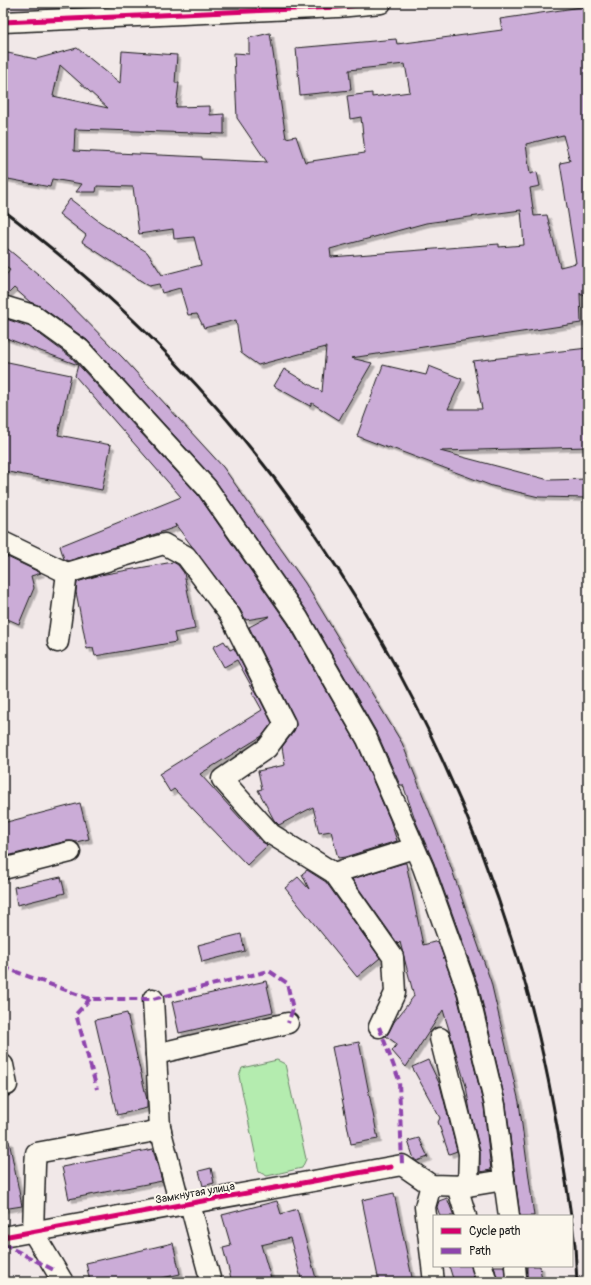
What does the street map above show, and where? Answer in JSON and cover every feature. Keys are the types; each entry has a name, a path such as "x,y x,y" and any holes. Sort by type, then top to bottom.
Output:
{"street":[{"path":"3,22 381,3"},
{"path":"3,306 33,315 80,349 207,488 302,625 367,739 423,867 468,992 495,1105 509,1215"},
{"path":"3,542 67,572 164,544 186,556 230,615 285,724 267,748 222,779 271,834 334,873 393,957 395,993 379,1027"},
{"path":"58,642 67,572"},
{"path":"334,873 414,848"},
{"path":"3,869 70,852"},
{"path":"153,1000 161,1130 211,1282"},
{"path":"156,1054 288,1023"},
{"path":"440,1038 469,1153 462,1186 466,1215"},
{"path":"3,1065 7,1085"},
{"path":"63,1282 33,1232 36,1153 161,1130"},
{"name":"Замкнутая улица","path":"3,1237 402,1165 431,1185"},
{"path":"434,1282 425,1207 431,1185 462,1186 504,1180"},
{"path":"482,1267 487,1282"}],"shaded area":[{"path":"3,3 117,3 117,8 3,10"}],"green space":[{"path":"277,1060 285,1064 306,1159 302,1168 267,1176 259,1172 239,1076 242,1068"}],"building":[{"path":"588,6 588,294 581,295 580,292 581,323 351,358 372,363 339,420 312,403 310,406 274,386 284,369 322,392 326,347 258,365 241,353 236,320 204,328 197,314 188,315 180,288 162,293 159,284 149,286 82,242 86,235 59,214 70,199 100,222 147,252 162,275 201,265 194,237 174,239 173,229 139,234 133,187 97,186 96,192 76,192 82,184 52,179 50,187 3,178 3,52 36,59 77,48 120,83 122,51 177,55 175,83 179,83 176,107 210,106 210,115 224,114 224,134 75,129 74,151 202,157 202,159 267,162 237,118 234,53 249,54 249,38 270,33 286,138 296,136 305,162 365,153 361,117 350,119 347,96 372,93 372,97 410,92 405,64 349,70 351,90 300,95 296,48 396,39 397,44 502,30 500,19","holes":["60,65 108,108 53,96","563,135 570,161 560,163 576,263 560,267 547,215 534,216 530,188 540,186 537,172 530,174 526,144","521,210 524,245 499,247 499,244 331,257 330,249 426,223"]},
{"path":"3,245 50,284 123,358 223,467 305,583 402,743 446,853 491,982 519,1102 534,1215 520,1215 506,1104 479,988 434,863 416,822 403,785 400,785 377,733 307,611 215,480 87,340 40,306 30,302 14,288 7,295 3,295 3,279 10,270 3,265"},
{"path":"3,318 30,327 72,358 198,495 288,624 357,744 390,820 397,841 338,858 331,831 319,833 313,807 279,825 274,820 258,790 262,789 258,771 285,765 282,747 294,731 296,725 295,719 249,627 270,616 246,620 239,608 175,524 176,527 141,539 68,561 64,559 60,546 181,497 75,376 78,365 3,337"},
{"path":"588,348 588,447 440,451 549,480 588,479 588,498 539,497 492,486 357,436 383,365 426,375 429,366 462,379 448,409 482,409 473,361"},
{"path":"3,361 71,375 58,435 111,445 102,490 3,471"},
{"path":"3,555 41,573 31,576 34,588 19,624 3,617"},
{"path":"173,562 178,565 184,573 195,629 174,633 176,642 95,656 93,648 87,649 76,592 77,582 100,575"},
{"path":"224,641 230,650 234,648 272,723 262,736 200,774 262,842 268,845 247,865 174,789 170,792 159,774 262,710 252,692 254,691 237,660 224,667 213,647"},
{"path":"80,803 89,839 76,842 67,841 3,857 3,823"},
{"path":"406,863 423,945 438,941 457,995 484,1107 491,1170 480,1172 480,1150 470,1111 466,1086 443,1010 406,1067 392,1051 397,1044 386,1036 394,1022 414,996 400,942 398,944 352,879"},
{"path":"307,870 326,882 380,958 357,977 285,888 298,877 309,889 302,874"},
{"path":"61,877 65,893 17,905 14,887"},
{"path":"241,934 245,951 202,962 198,945"},
{"path":"266,981 273,1012 179,1033 172,1002"},
{"path":"127,1013 147,1100 147,1108 117,1115 95,1020"},
{"path":"359,1042 378,1139 351,1144 332,1047"},
{"path":"428,1060 440,1085 457,1151 449,1154 438,1122 440,1118 412,1067"},
{"path":"419,1138 428,1157 417,1161 414,1159 408,1141"},
{"path":"9,1141 22,1206 3,1209 3,1142"},
{"path":"153,1149 162,1181 69,1199 62,1167"},
{"path":"211,1168 214,1183 203,1186 199,1171"},
{"path":"394,1193 413,1282 379,1282 362,1200"},
{"path":"447,1198 454,1215 440,1215 437,1207 439,1201"},
{"path":"277,1201 281,1214 297,1209 317,1282 302,1282 290,1238 261,1245 272,1282 232,1282 223,1248 231,1246 222,1215"},
{"path":"173,1243 180,1274 144,1282 90,1282 86,1263"},
{"path":"449,1267 471,1267 475,1282 454,1282"},
{"path":"494,1267 504,1267 506,1282 498,1282"},
{"path":"527,1267 540,1267 542,1282 526,1282"}],"railway":[{"path":"3,210 48,245 112,300 173,360 231,424 285,492 334,563 379,637 420,713 456,791 488,871 516,953 526,985 549,1083 571,1215"},
{"path":"573,1231 577,1282"}],"marked path":[{"path":"3,967 90,999 153,999 269,971 287,983 293,1009 288,1023"},
{"path":"90,999 76,1014 97,1089"},
{"path":"379,1027 399,1080 402,1165"},
{"path":"3,1244 56,1271"}],"cycle path":[{"path":"3,22 338,7 381,3"},
{"path":"3,1237 391,1167"}]}
